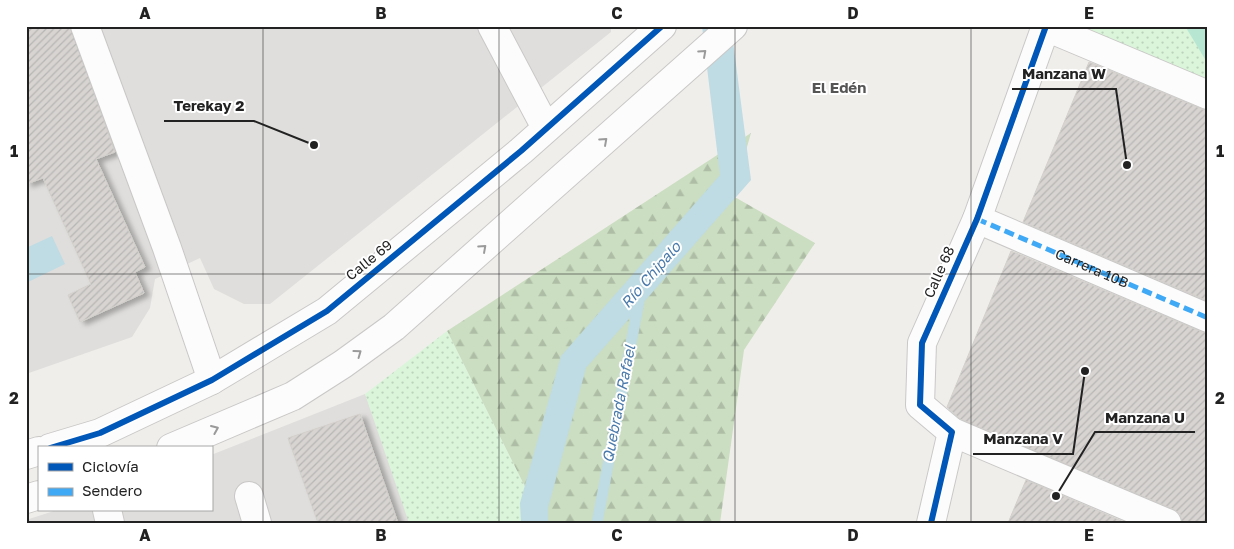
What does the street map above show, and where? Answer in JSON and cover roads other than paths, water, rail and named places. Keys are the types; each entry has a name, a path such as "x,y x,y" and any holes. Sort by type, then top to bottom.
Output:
{"street":[{"path":"85,26 167,248 212,380"},
{"path":"492,26 546,128"},
{"path":"175,446 292,396 343,364 394,328 733,26"},
{"path":"1046,27 1208,95"},
{"name":"Calle 68","path":"952,432 920,405 922,343 976,219 1046,27"},
{"name":"Calle 69","path":"57,446 100,433 212,380 327,311 493,174 657,30"},
{"name":"Carrera 10B","path":"976,219 1208,318"},
{"path":"931,523 952,432 1167,523"},
{"path":"26,455 38,451"},
{"path":"26,499 38,495"},
{"path":"249,496 257,523"}],"water":[{"name":"Río Chipalo","path":"702,26 731,26 751,180 586,368 548,508 548,523 521,523 520,503 561,356 720,175"},
{"path":"52,236 65,264 26,283 26,248"}],"waterway":[{"name":"Quebrada Rafael","path":"597,523 640,296"}],"place":[{"name":"Terekay 2","path":"314,145"},
{"name":"Manzana W","path":"1127,165"},
{"name":"Manzana V","path":"1085,371"},
{"name":"Manzana U","path":"1056,496"}],"district":[{"name":"El Edén","path":"839,88"}]}
